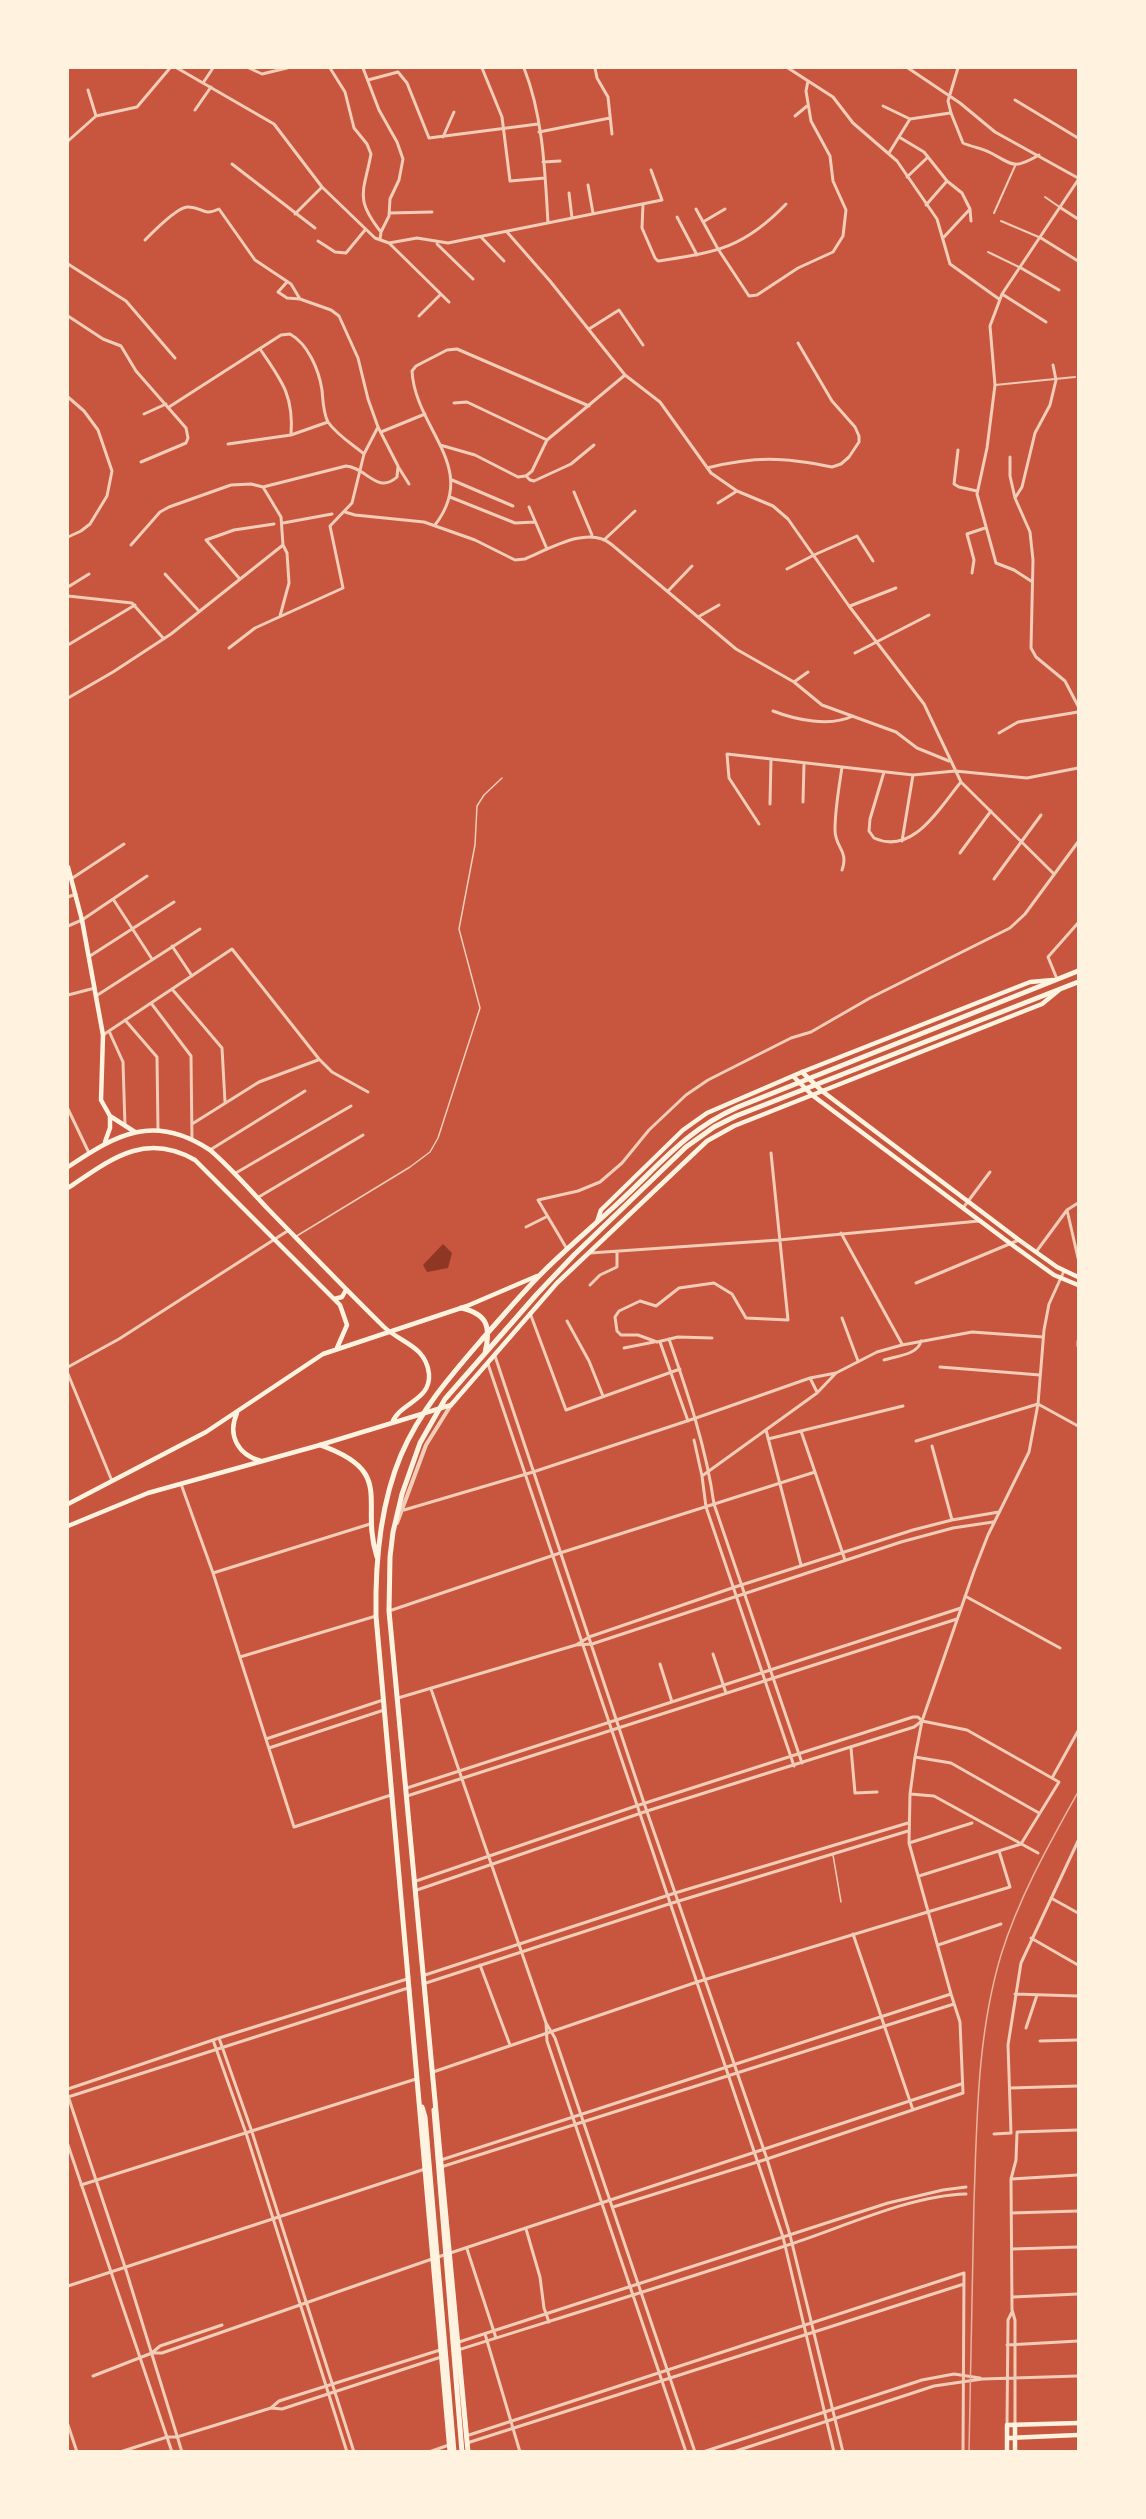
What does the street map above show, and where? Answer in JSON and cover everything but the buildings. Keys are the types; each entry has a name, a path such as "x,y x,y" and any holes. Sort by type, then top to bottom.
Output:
{"highway":[{"path":"451,2449 440,2350 376,1616 381,1531 395,1471 423,1413 449,1377 540,1275 684,1139 716,1117 1078,971"},
{"path":"468,2451 452,2293 426,1983 389,1611 393,1532 414,1458 439,1408 456,1384 550,1280 686,1147 714,1127 736,1116 1002,1014 1078,982"},
{"path":"461,1308 478,1314 487,1325 485,1354"},
{"path":"320,1445 347,1455 362,1469 370,1487 373,1538 378,1558"},
{"path":"435,2096 433,2118 462,2451"},
{"path":"418,2097 425,2117 451,2449"},
{"path":"435,2284 441,2292 452,2293"},
{"path":"438,2307 449,2306 454,2311"}],"main road":[{"path":"68,867 82,921 103,1035 100,1093 103,1106 110,1116 135,1132"},
{"path":"597,1222 601,1210 696,1120 802,1072 1030,982 1057,979"},
{"path":"68,1527 121,1503 451,1405 530,1313 588,1253 707,1141 734,1126 1041,1004 1061,989"},
{"path":"802,1072 822,1091 1019,1240 1064,1271 1078,1276"},
{"path":"793,1076 812,1095 979,1221 1061,1279 1078,1285"},
{"path":"104,1143 110,1128 110,1116"},
{"path":"68,1167 104,1143 135,1132 158,1131 192,1140 210,1150 346,1290 389,1331 419,1351 429,1371 429,1381 421,1397 397,1414 392,1423"},
{"path":"68,1188 115,1156 130,1150 149,1148 181,1152 207,1170 334,1299 344,1312 348,1325 338,1348"},
{"path":"68,1504 198,1436 307,1363 338,1348 461,1308 540,1275"},
{"path":"334,1299 342,1297 346,1290"},
{"path":"238,1410 233,1425 235,1440 248,1456 263,1462"},
{"path":"1007,2451 1007,2425 1078,2423"},
{"path":"1015,2425 1015,2451"},
{"path":"1007,2438 1078,2435"}],"street":[{"path":"68,141 96,116 137,106 170,68"},
{"path":"177,68 274,124 322,187 365,230 379,240 389,243 417,238 436,243 448,243 662,200 651,170"},
{"path":"203,83 213,68"},
{"path":"249,68 262,74 287,68"},
{"path":"330,68 345,92 354,128 371,154 362,198 372,221 381,232"},
{"path":"363,68 379,110 397,142 403,159 399,180 390,199 390,213 379,240"},
{"path":"482,68 498,105 504,130 510,181 545,178"},
{"path":"524,68 534,99 538,124 548,223"},
{"path":"595,68 597,78 608,97 612,134"},
{"path":"788,68 833,97 853,123 897,161 937,219 953,269 999,299"},
{"path":"908,68 950,95 994,132 1039,155 1078,179 999,299 989,336 995,385 987,448 977,498 996,563 1014,570 1031,581"},
{"path":"958,68 950,95 951,113 963,142 985,150 1015,166"},
{"path":"368,80 399,72 407,83 429,138 538,124"},
{"path":"696,209 718,249 750,296 757,295 798,268 824,257 839,245 843,236 846,210 833,181 830,156 814,129 806,91 808,81"},
{"path":"195,110 211,87"},
{"path":"88,90 96,116"},
{"path":"1015,100 1078,138"},
{"path":"795,116 808,105"},
{"path":"883,106 910,118 951,113"},
{"path":"443,137 454,112"},
{"path":"539,132 610,118"},
{"path":"888,153 910,118"},
{"path":"899,136 928,157 947,181 962,193 970,209 971,221"},
{"path":"994,213 1015,166 1039,155"},
{"path":"908,177 928,157"},
{"path":"543,162 560,161"},
{"path":"232,164 315,228"},
{"path":"926,205 947,181"},
{"path":"588,185 593,214"},
{"path":"295,214 322,187"},
{"path":"569,193 573,218"},
{"path":"1045,197 1078,219"},
{"path":"643,204 642,228 656,260 697,255 735,243 757,231 786,204"},
{"path":"145,240 183,208 192,208 208,214 219,210 255,260 294,287 300,299"},
{"path":"703,223 724,209"},
{"path":"943,238 970,209"},
{"path":"390,213 432,213"},
{"path":"677,217 697,255"},
{"path":"1001,221 1041,238 1078,261"},
{"path":"318,242 335,252 345,253 365,230"},
{"path":"507,232 625,375 660,402 707,468 721,482 781,512 924,704 961,782 1054,874"},
{"path":"481,237 504,261"},
{"path":"389,243 450,302"},
{"path":"436,243 473,279"},
{"path":"988,252 1059,290"},
{"path":"68,264 126,301 175,358"},
{"path":"287,282 278,292 287,298 300,299 332,310 339,316 358,358 368,399 378,427 409,484"},
{"path":"419,316 441,294"},
{"path":"1002,294 1046,322"},
{"path":"589,329 619,310 644,345"},
{"path":"68,316 103,339 121,346 136,370 186,428 188,438 186,442 141,462"},
{"path":"169,408 286,333 294,336 302,344 311,358 320,380 323,407 328,422 343,438 364,454"},
{"path":"707,468 738,460 762,458 832,467 841,464 855,449 859,442 858,431 832,401 798,343"},
{"path":"260,349 288,395 293,414 291,435"},
{"path":"435,525 450,497 453,480 415,388 412,371 416,366 452,349 463,351 589,406"},
{"path":"1015,498 1022,488 1035,433 1050,405 1056,380 1053,365"},
{"path":"440,446 475,455 519,477 526,476 532,471 547,440 625,375"},
{"path":"995,385 1056,380 1075,376"},
{"path":"68,397 84,411 98,430 112,471 107,496 90,524 68,537"},
{"path":"454,403 466,402 547,440"},
{"path":"144,414 166,404"},
{"path":"381,432 425,414"},
{"path":"228,444 291,435 328,422"},
{"path":"229,648 249,630 344,588 330,526 352,502 364,454 378,427"},
{"path":"526,476 534,481 571,464 594,445"},
{"path":"958,450 954,484 959,488 977,491"},
{"path":"1010,457 1010,476 1015,498 1030,532 1033,560 1030,648 1036,657 1065,681 1078,706"},
{"path":"131,545 164,509 231,485 263,487 346,466 360,471 376,483 388,483 397,477 398,466"},
{"path":"453,480 513,506"},
{"path":"263,487 278,510 283,524 283,545 287,553 288,583 280,616"},
{"path":"718,503 737,491"},
{"path":"574,492 592,536"},
{"path":"450,497 516,523 535,522"},
{"path":"529,507 547,549"},
{"path":"605,539 635,511"},
{"path":"345,512 355,515 413,520 435,525 489,546 515,560 525,559 547,549 592,536 605,539 743,655 794,682 822,705 896,732 917,748 950,762"},
{"path":"283,524 332,514"},
{"path":"239,578 206,540 234,530 274,524"},
{"path":"972,573 974,560 967,534 986,528"},
{"path":"787,569 857,536 873,561"},
{"path":"68,698 164,639 283,545"},
{"path":"668,591 692,566"},
{"path":"68,587 89,574"},
{"path":"165,574 198,610"},
{"path":"849,606 896,588"},
{"path":"68,596 130,602 164,639"},
{"path":"698,616 719,604"},
{"path":"68,645 135,605"},
{"path":"855,654 929,615"},
{"path":"794,682 808,672"},
{"path":"773,711 802,720 842,720 853,716"},
{"path":"999,733 1018,722 1078,712"},
{"path":"759,824 729,778 727,754 913,775 955,771 1026,778 1078,768"},
{"path":"771,759 771,804"},
{"path":"803,802 804,763"},
{"path":"842,767 835,832 846,858 842,870"},
{"path":"884,772 870,819 869,831 877,840 893,843 902,842 923,827 961,782"},
{"path":"902,842 913,775"},
{"path":"960,853 991,811"},
{"path":"994,879 1041,815"},
{"path":"567,1249 538,1200 578,1191 605,1179 686,1095 708,1080 791,1038 811,1032 879,993 1010,928 1025,914 1078,842"},
{"path":"71,879 124,844"},
{"path":"68,926 82,921 147,876"},
{"path":"68,897 76,894"},
{"path":"113,899 152,959"},
{"path":"89,957 174,902"},
{"path":"1057,979 1049,961 1049,954 1078,922"},
{"path":"96,996 200,929"},
{"path":"172,946 192,976"},
{"path":"103,1035 232,949 319,1059 332,1072 368,1092"},
{"path":"68,994 95,988"},
{"path":"172,989 222,1048 225,1102"},
{"path":"151,1003 190,1056 192,1140"},
{"path":"125,1020 157,1057 158,1131"},
{"path":"109,1031 123,1062 125,1127"},
{"path":"192,1124 266,1079 319,1059"},
{"path":"210,1150 305,1091"},
{"path":"234,1174 351,1106"},
{"path":"68,1108 89,1153"},
{"path":"258,1198 363,1135"},
{"path":"654,1342 638,1335 618,1334 616,1314 640,1301 656,1306 679,1288 708,1282 732,1294 746,1318 788,1320 771,1153"},
{"path":"963,1208 990,1172"},
{"path":"1036,1252 1067,1210 1078,1203"},
{"path":"1067,1210 1078,1258"},
{"path":"526,1227 547,1217"},
{"path":"588,1253 779,1240 979,1221"},
{"path":"68,1367 119,1339 289,1230"},
{"path":"841,1233 902,1345"},
{"path":"916,1283 1019,1240"},
{"path":"590,1285 600,1275 617,1267 617,1252"},
{"path":"613,2207 759,2162 963,2093 960,2022 909,1843 910,1794 922,1721 957,1618 981,1550 1029,1452 1038,1404 1048,1304 1064,1271"},
{"path":"530,1313 566,1410 680,1369"},
{"path":"842,1318 858,1361"},
{"path":"567,1321 589,1361 603,1396"},
{"path":"404,1510 533,1472 810,1378 836,1373 858,1361 902,1345 972,1332 1043,1337"},
{"path":"624,1348 678,1337 712,1338"},
{"path":"669,1340 696,1418 710,1469 714,1504 802,1763"},
{"path":"884,1360 915,1351 921,1341"},
{"path":"1078,1341 1078,1347"},
{"path":"660,1342 688,1421"},
{"path":"495,1355 644,1803 767,2159 790,2235 843,2451"},
{"path":"487,1362 783,2237 834,2451"},
{"path":"940,1367 1041,1375"},
{"path":"702,1476 817,1393 836,1373"},
{"path":"68,1374 112,1481"},
{"path":"810,1378 817,1393"},
{"path":"916,1441 1038,1404 1078,1426"},
{"path":"393,1532 404,1510 426,1445 451,1405"},
{"path":"768,1439 903,1406"},
{"path":"766,1430 801,1565"},
{"path":"801,1431 845,1560"},
{"path":"694,1440 706,1507 794,1766"},
{"path":"932,1446 952,1520"},
{"path":"389,1611 560,1553 815,1472"},
{"path":"181,1484 213,1574 294,1827 391,1795"},
{"path":"398,1698 576,1645 589,1636 843,1552 952,1520 1000,1512"},
{"path":"576,1645 592,1644 745,1592 937,1532 995,1522"},
{"path":"213,1574 372,1523"},
{"path":"965,1596 1060,1648"},
{"path":"407,1788 961,1608"},
{"path":"240,1657 376,1616"},
{"path":"408,1796 957,1618"},
{"path":"871,1638 873,1645"},
{"path":"713,1654 726,1693"},
{"path":"660,1664 672,1702"},
{"path":"431,1689 546,2023 552,2033 643,2293 695,2451"},
{"path":"266,1739 383,1700"},
{"path":"269,1748 384,1710"},
{"path":"416,1881 644,1803 913,1717 967,1730 1059,1782 1021,1844 918,1876"},
{"path":"417,1890 647,1811 851,1748 914,1726 922,1721"},
{"path":"1052,1778 1078,1731"},
{"path":"851,1748 855,1793 877,1792"},
{"path":"915,1756 951,1763 1039,1813"},
{"path":"910,1794 934,1796 1038,1853"},
{"path":"425,1975 675,1893 908,1823"},
{"path":"909,1843 972,1823"},
{"path":"426,1983 678,1901 909,1831"},
{"path":"1011,2133 1008,2045 1021,1963 1078,1841"},
{"path":"433,2072 697,1982 1010,1887 999,1851"},
{"path":"1073,1854 1078,1857"},
{"path":"1050,1898 1078,1913"},
{"path":"627,1909 629,1917"},
{"path":"938,1945 1001,1924"},
{"path":"853,1934 913,2110"},
{"path":"1031,1938 1078,1965"},
{"path":"480,1965 510,2045"},
{"path":"68,2089 219,2038 407,1979"},
{"path":"182,2451 125,2267 68,2097 408,1988"},
{"path":"441,2160 951,1994"},
{"path":"1015,1994 1078,1996"},
{"path":"1026,2028 1037,1995"},
{"path":"441,2168 954,2004"},
{"path":"546,2023 546,2035 686,2451"},
{"path":"254,2027 257,2037"},
{"path":"219,2038 252,2132 354,2451"},
{"path":"213,2040 246,2133 347,2451"},
{"path":"1040,2041 1078,2040"},
{"path":"81,2185 416,2079"},
{"path":"152,2353 162,2353 432,2259 756,2154 961,2084"},
{"path":"1010,2088 1078,2086"},
{"path":"635,2097 638,2105"},
{"path":"994,2134 1078,2130"},
{"path":"1007,2425 1008,2320 1013,2297 1011,2179 1017,2153 1017,2133"},
{"path":"507,2139 509,2147"},
{"path":"68,2145 172,2451"},
{"path":"68,2286 425,2169"},
{"path":"1011,2179 1078,2175"},
{"path":"457,2343 911,2197 966,2187"},
{"path":"458,2350 643,2293 912,2204 966,2194"},
{"path":"911,2197 912,2204"},
{"path":"1011,2213 1078,2211"},
{"path":"526,2229 540,2277 549,2322"},
{"path":"1012,2249 1078,2247"},
{"path":"467,2248 496,2338"},
{"path":"466,2436 964,2273 963,2451"},
{"path":"467,2443 964,2284"},
{"path":"1013,2297 1078,2294"},
{"path":"1012,2310 1015,2320 1016,2345 1015,2425"},
{"path":"93,2376 140,2359 160,2346 222,2325"},
{"path":"485,2334 520,2451"},
{"path":"1007,2345 1078,2341"},
{"path":"271,2408 279,2401 440,2350"},
{"path":"120,2451 177,2437 271,2408 282,2409 441,2357"},
{"path":"703,2451 896,2388 945,2375 963,2374 982,2379"},
{"path":"734,2451 934,2386 982,2379 1078,2376"},
{"path":"896,2388 899,2397"},
{"path":"68,2425 77,2451"},
{"path":"776,2427 778,2437"},
{"path":"746,2437 749,2446"},
{"path":"429,2451 451,2449"}],"lane":[{"path":"295,1237 410,1167 430,1152 438,1138 480,1008 459,929 474,853 477,806 484,795 502,778"},
{"path":"832,1854 841,1902"}],"shaded area":[{"path":"443,1244 452,1253 448,1268 427,1272 423,1265"}],"railway":[{"path":"969,2452 976,2140 987,2016 1008,1933 1046,1851 1078,1792"}]}
